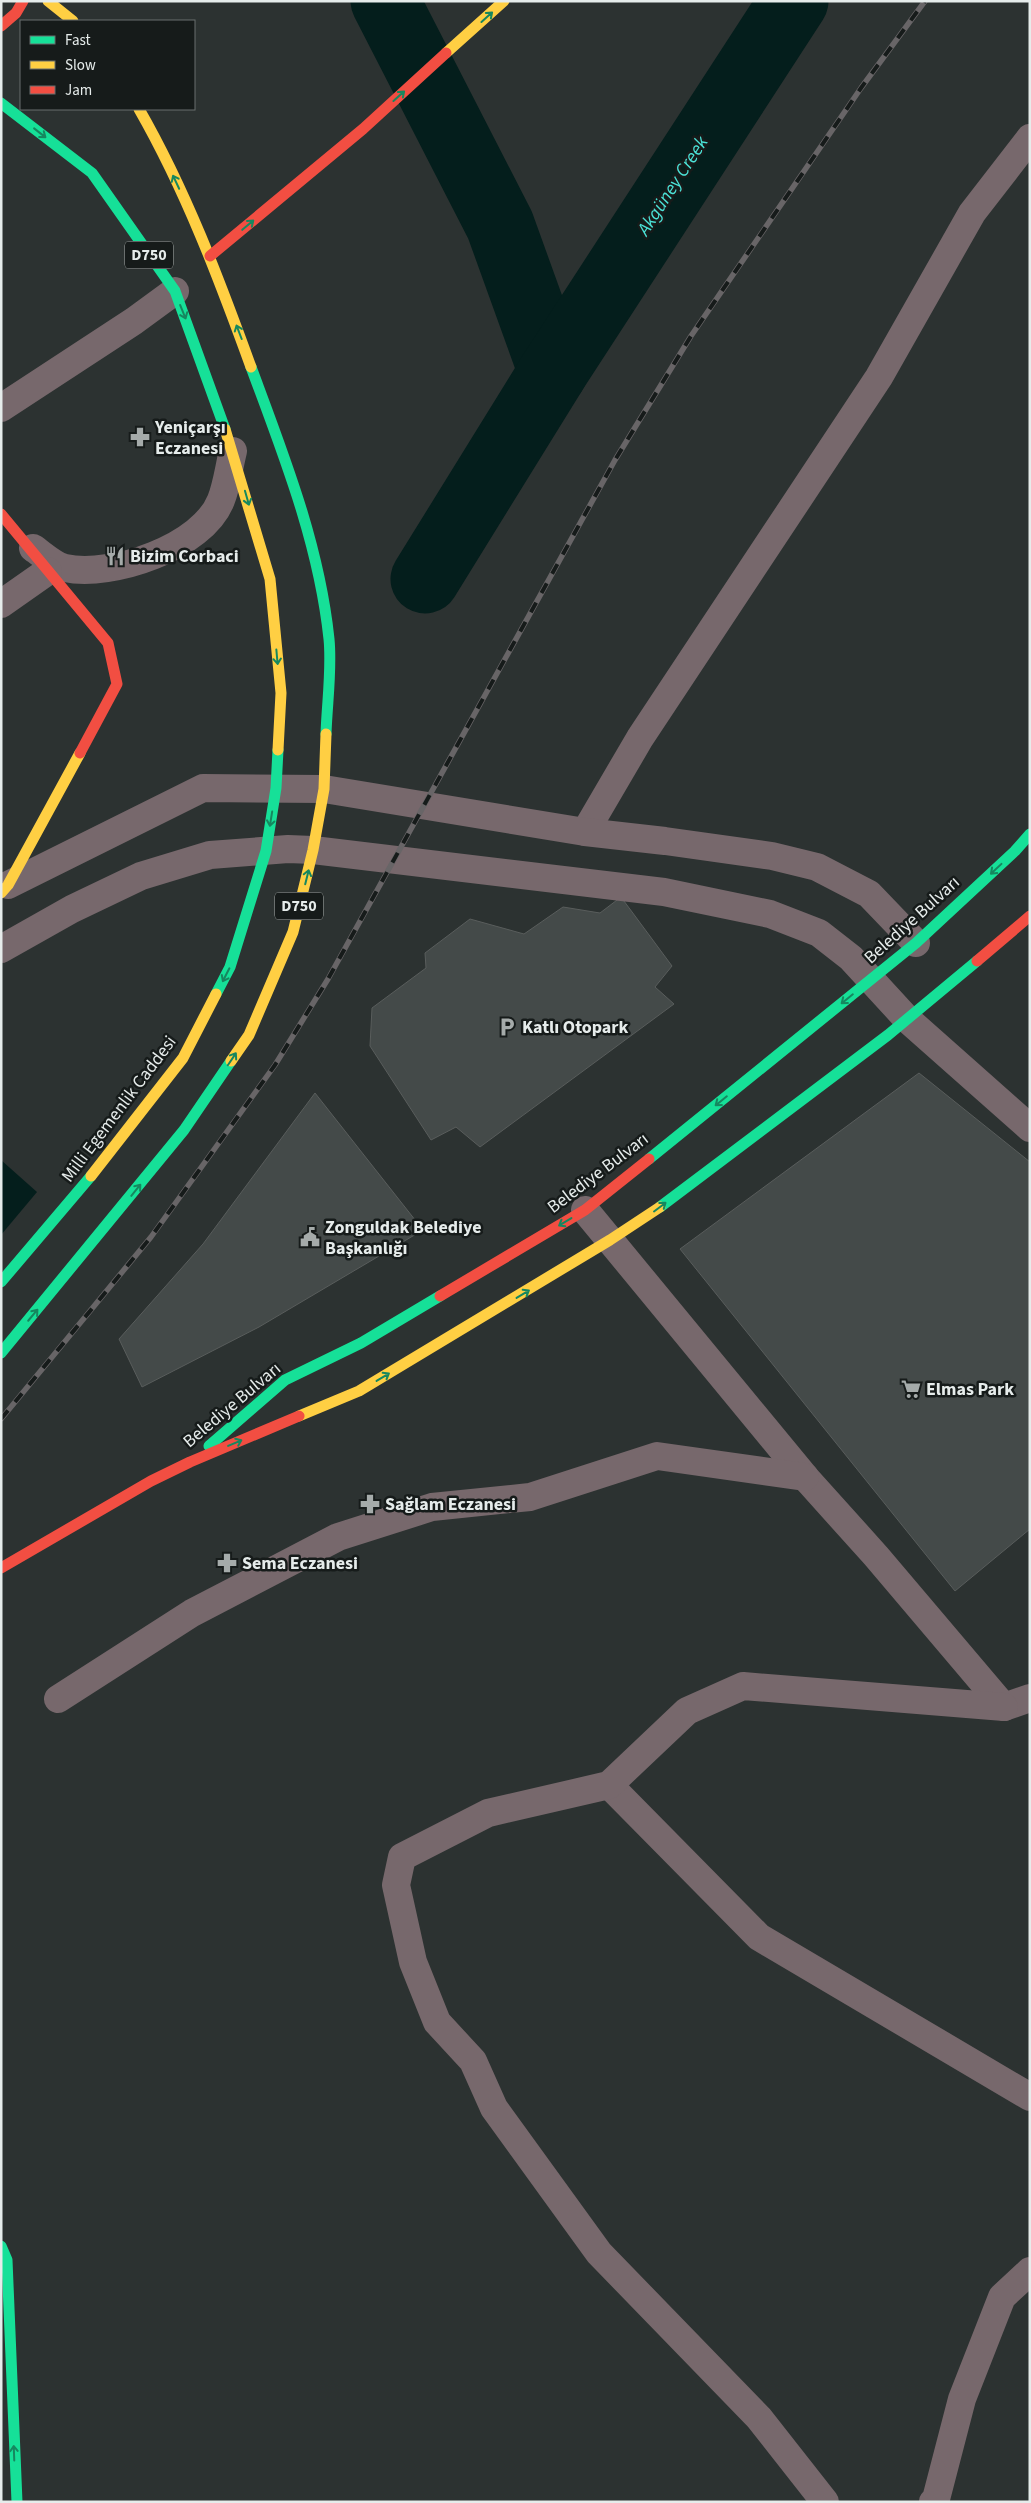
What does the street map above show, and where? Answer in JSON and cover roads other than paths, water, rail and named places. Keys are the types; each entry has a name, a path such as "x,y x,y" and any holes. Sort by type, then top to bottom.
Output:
{"main road":[{"path":"1,26 16,13 23,1"},
{"path":"48,1 72,20"},
{"path":"210,256 363,129 504,1"},
{"name":"Milli Egemenlik Caddesi","path":"1,103 92,173 174,291 196,345 233,451 270,579 281,693 276,788 266,851 230,967 183,1058 113,1150 1,1282"},
{"name":"D750","path":"1,1353 184,1130 249,1034 293,932 313,850 324,789 329,640 312,543 299,496 210,256 155,137 140,110"},
{"path":"1,514 108,644 117,684 5,889"},
{"name":"Belediye Bulvarı","path":"190,1462 285,1380 361,1343 585,1210 916,943 1015,851 1030,834"},
{"name":"Belediye Bulvarı","path":"190,1462 359,1391 610,1240 656,1210 908,1019 1030,916"},
{"path":"1,1568 151,1481 190,1462"},
{"path":"1,2246 7,2260 8,2270 17,2502"}],"street":[{"path":"585,832 640,738 879,377 972,213 1030,138"},
{"path":"1,408 111,337 174,291"},
{"path":"22,541 64,568 99,570 132,564 166,550 202,527 221,501 233,451"},
{"path":"1,604 48,571"},
{"path":"5,889 203,788 324,789 585,832 737,851 817,867 869,894 916,943"},
{"path":"1,949 72,909 141,876 210,855 313,850 664,892 770,914 819,933 851,958 870,981 908,1019 1030,1128"},
{"path":"585,1210 805,1477 883,1563 1004,1707"},
{"path":"58,1699 192,1613 338,1537 432,1507 530,1497 657,1456 805,1477"},
{"path":"825,2502 759,2418 598,2253 494,2108 473,2061 437,2022 413,1962 396,1885 402,1858 488,1813 609,1785 687,1711 743,1686 1004,1707 1030,1698"},
{"path":"609,1785 759,1937 1030,2097"},
{"path":"933,2502 936,2499 962,2399 1002,2296 1030,2271"}],"water":[{"path":"1,1160 37,1192 1,1235"}],"waterway":[{"path":"385,1 500,225 553,372"},
{"name":"Akgüney Creek","path":"425,579 553,372 794,1"}],"railway":[{"path":"1,1419 151,1237 275,1065 328,979 615,460 691,336 861,88 925,1"}],"place":[{"name":"Yeniçarşı Eczanesi","path":"140,437"},
{"name":"Bizim Corbaci","path":"115,556"},
{"name":"Katlı Otopark","path":"507,1027"},
{"name":"Zonguldak Belediye Başkanlığı","path":"310,1237"},
{"name":"Elmas Park","path":"911,1389"},
{"name":"Sağlam Eczanesi","path":"370,1504"},
{"name":"Sema Eczanesi","path":"227,1563"}]}
